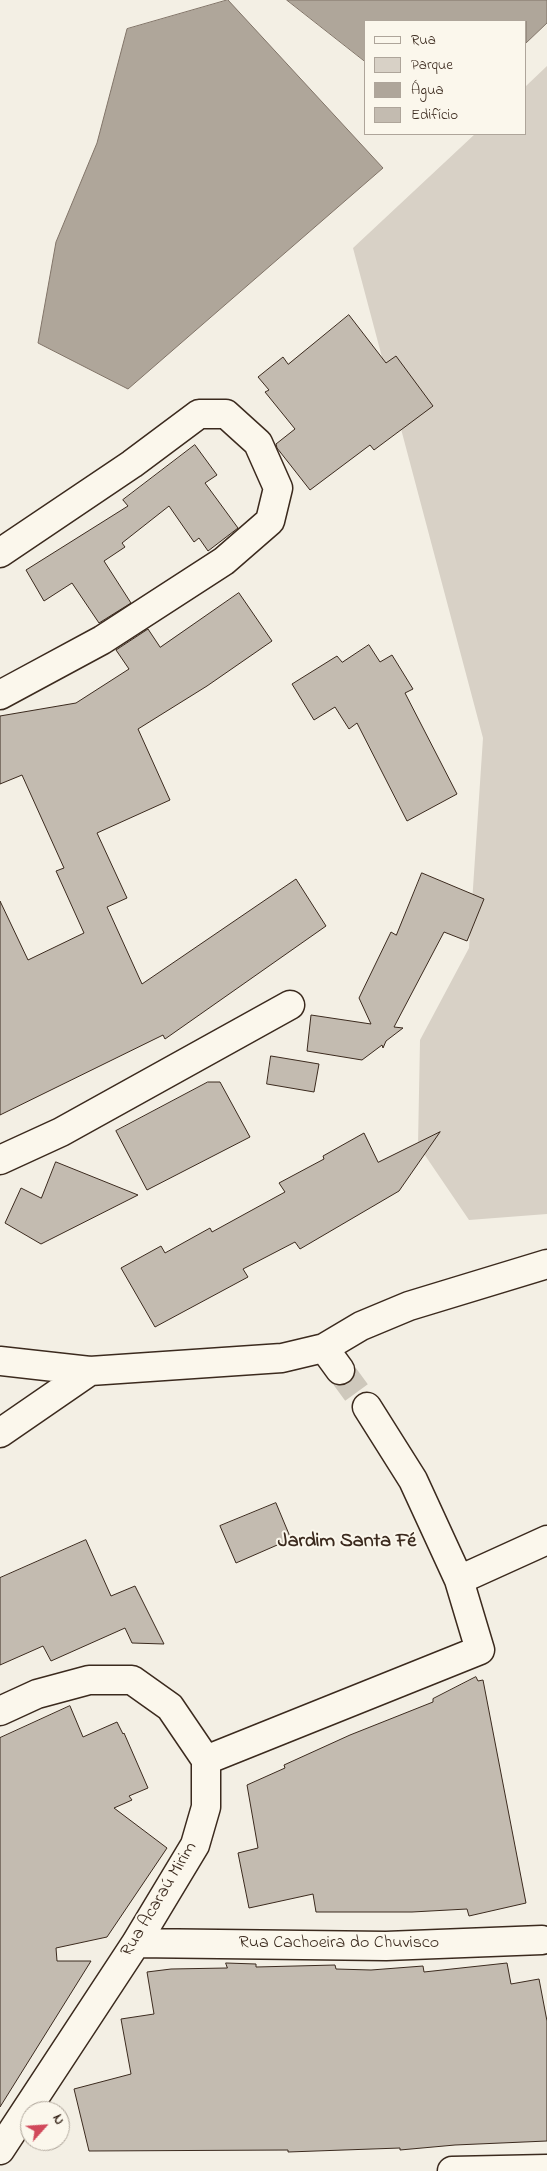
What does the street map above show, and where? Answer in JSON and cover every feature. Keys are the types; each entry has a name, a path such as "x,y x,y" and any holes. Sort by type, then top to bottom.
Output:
{"street":[{"path":"0,553 132,464 199,414 226,414 258,443 278,488 270,521 224,561 102,640 0,695"},
{"path":"0,1160 61,1132 290,1005"},
{"path":"0,1361 90,1371 282,1358 324,1348 361,1326 409,1306 547,1264"},
{"path":"324,1348 340,1370"},
{"path":"0,1433 90,1371"},
{"path":"0,1711 37,1694 90,1680 132,1680 170,1706 206,1760 480,1650 459,1580 413,1480 368,1407"},
{"path":"459,1580 547,1540"},
{"name":"Rua Acaraú Mirim","path":"0,2150 136,1943 195,1846 206,1807 206,1760"},
{"name":"Rua Cachoeira do Chuvisco","path":"136,1943 386,1946 542,1940"},
{"path":"452,2171 547,2168"}],"green space":[{"path":"547,66 547,1214 469,1220 418,1145 420,1040 469,948 483,738 353,248 474,135 527,135 527,85"}],"water":[{"path":"228,0 383,168 128,389 38,343 56,242 97,143 127,29"},
{"path":"287,0 547,0 547,23 527,42 527,20 364,20 364,60"}],"building":[{"path":"349,315 386,363 396,356 433,406 374,450 370,445 310,490 277,448 276,444 295,429 265,392 269,390 258,377 283,357 288,364"},
{"path":"195,445 217,475 205,483 238,528 208,551 199,538 194,542 169,506 122,543 125,547 104,561 131,603 99,623 72,583 44,601 26,570 128,506 123,500"},
{"path":"239,593 272,641 207,686 138,729 170,800 97,833 127,898 107,907 142,984 296,879 326,926 165,1039 163,1035 0,1115 0,901 28,960 84,933 56,871 64,868 22,775 0,784 0,716 76,703 129,669 116,650 148,629 160,647"},
{"path":"369,645 380,662 392,655 413,689 405,693 457,794 407,821 357,723 349,729 335,707 314,720 292,684 337,656 342,662"},
{"path":"422,873 484,899 467,941 444,932 394,1027 403,1028 386,1041 383,1048 382,1045 362,1060 307,1051 311,1015 371,1024 359,998 391,932 396,935"},
{"path":"271,1056 319,1064 314,1092 267,1084"},
{"path":"208,1082 220,1082 250,1137 147,1190 116,1131"},
{"path":"440,1132 399,1191 300,1249 295,1242 243,1269 248,1277 155,1327 121,1268 161,1246 165,1253 210,1228 212,1232 285,1192 279,1183 324,1159 323,1156 364,1133 378,1162"},
{"path":"56,1162 138,1195 41,1244 5,1223 21,1188 41,1198"},
{"path":"276,1503 291,1539 236,1563 220,1526"},
{"path":"86,1540 111,1596 135,1586 164,1644 132,1643 125,1628 51,1661 43,1646 0,1665 0,1578"},
{"path":"476,1677 478,1681 483,1680 526,1903 469,1916 467,1909 412,1912 316,1912 313,1894 249,1908 238,1853 258,1848 247,1785 285,1768 284,1765 350,1735 433,1702 433,1699"},
{"path":"70,1706 83,1737 117,1722 124,1733 148,1788 129,1796 132,1800 114,1808 167,1848 107,1937 56,1948 57,1961 91,1961 0,2107 0,1738"},
{"path":"226,1963 256,1964 256,1967 335,1965 336,1969 371,1970 423,1966 424,1972 507,1963 511,1984 539,1979 547,2021 547,2141 455,2145 400,2150 400,2148 288,2152 288,2150 89,2151 74,2089 131,2074 121,2019 154,2014 147,1972 171,1969 227,1968"}],"tunnel":[{"path":"340,1370 367,1407"}],"district":[{"name":"Jardim Santa Fé","path":"347,1543"}]}
